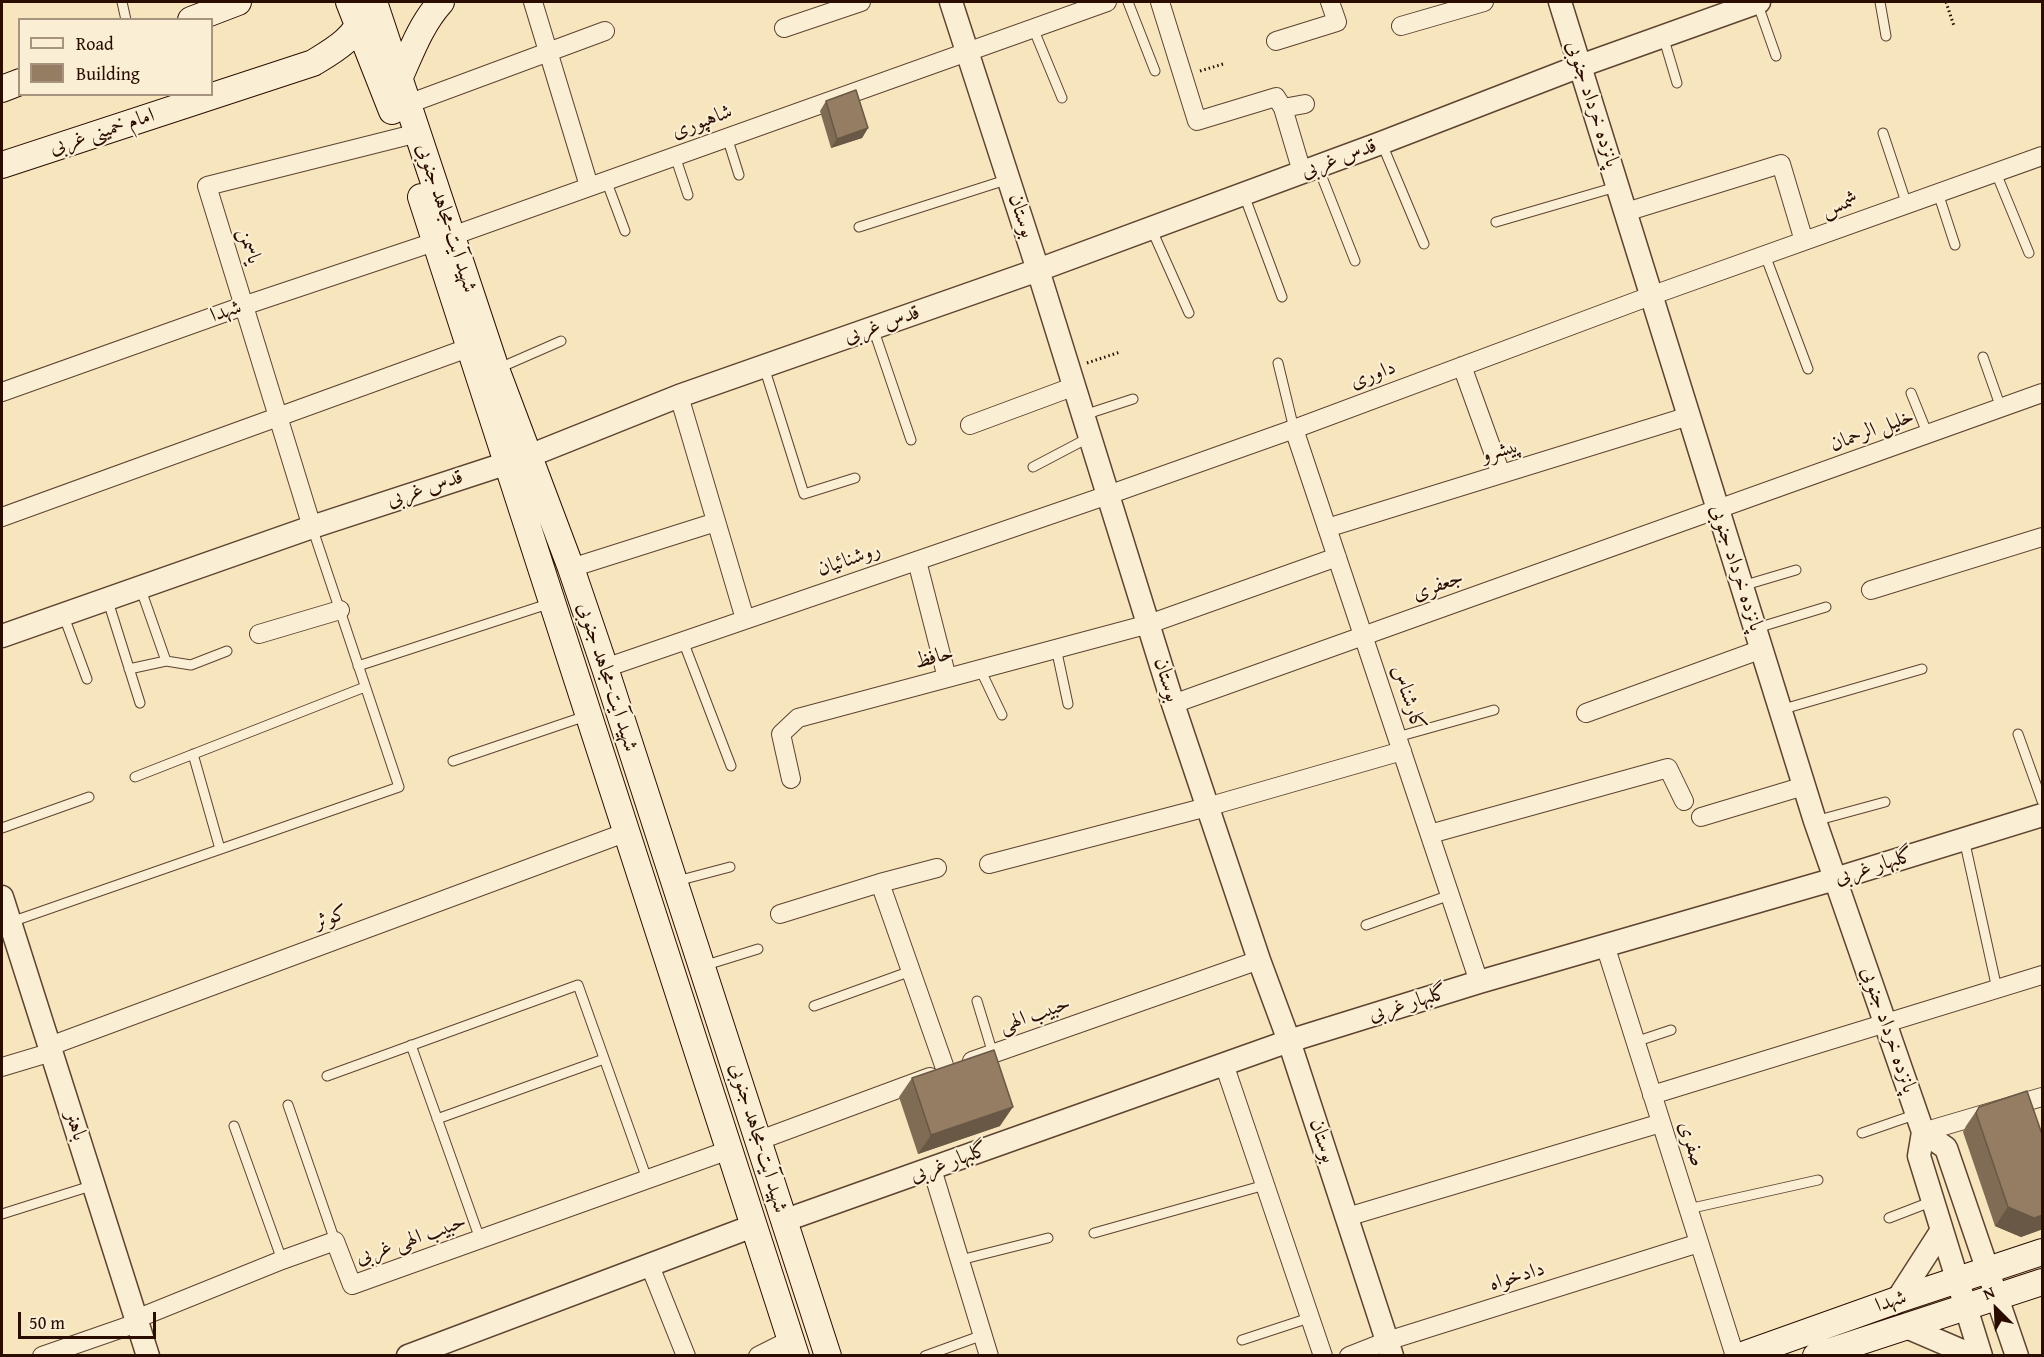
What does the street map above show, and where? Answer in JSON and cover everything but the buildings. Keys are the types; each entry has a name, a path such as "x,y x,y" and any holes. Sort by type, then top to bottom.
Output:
{"main road":[{"path":"195,18 238,2"},
{"name":"شهید آیت-مجاهد جنوبی","path":"349,2 359,27 408,104 410,135"},
{"path":"359,27 371,2"},
{"name":"شهید آیت-مجاهد جنوبی","path":"371,2 391,80 517,459 571,568 605,668 673,882 760,1140 783,1221 828,1356"},
{"path":"314,63 343,58 391,80 431,13 441,2"},
{"name":"امام خمینی غربی","path":"2,165 314,63 337,48 359,27"},
{"path":"2,88 18,83"},
{"name":"شهید آیت-مجاهد جنوبی","path":"478,344 496,369 551,603 793,1348"},
{"name":"شهدا","path":"1740,1356 2043,1251"},
{"name":"شهدا","path":"1832,1353 1904,1326 2043,1282"}],"street":[{"path":"533,2 549,54 598,183"},
{"path":"784,28 861,2"},
{"name":"بوستان","path":"951,2 1038,270 1173,704 1259,960 1289,1041 1389,1348"},
{"name":"شاهپوری","path":"443,239 1107,2"},
{"path":"1160,2 1197,121 1276,97 1310,169"},
{"path":"1276,41 1337,22 1330,2"},
{"path":"1401,26 1484,2"},
{"name":"پانزده خرداد جنوبی","path":"1560,2 1815,821 1920,1123"},
{"name":"قدس غربی","path":"2,636 312,527 517,459 679,396 1038,270 1381,143 1580,66 1758,2"},
{"path":"408,104 549,54 605,31"},
{"path":"1283,108 1305,104"},
{"name":"یاسمن","path":"312,527 207,186 410,135"},
{"name":"شمس","path":"1653,295 2043,156"},
{"path":"1626,212 1781,164 1804,242"},
{"name":"شهدا","path":"2,392 243,306 443,239"},
{"name":"داوری","path":"1108,495 1653,295"},
{"path":"2,517 478,344"},
{"path":"1462,366 1502,474"},
{"path":"970,425 1072,378"},
{"name":"خلیل الرحمان","path":"1717,510 2043,393"},
{"path":"679,396 745,619"},
{"name":"پیشرو","path":"1328,528 1689,416"},
{"name":"کارشناس","path":"1293,429 1479,982"},
{"name":"روشنائیان","path":"605,668 1108,495"},
{"name":"جعفری","path":"1173,704 1717,510"},
{"path":"571,568 716,522"},
{"path":"1870,590 2043,537"},
{"name":"حافظ","path":"791,778 781,734 798,718 1149,624 1337,557"},
{"path":"917,561 947,678"},
{"path":"259,634 340,610"},
{"path":"1586,713 1759,639"},
{"path":"989,864 1208,807 1400,744"},
{"path":"1430,834 1668,768 1684,801"},
{"path":"1701,817 1804,786"},
{"name":"گلبهار غربی","path":"783,1221 1289,1041 1479,982 1835,879 2043,815"},
{"name":"کوثر","path":"2,1067 627,832"},
{"path":"780,914 937,868"},
{"path":"880,883 946,1071"},
{"name":"باهنر","path":"5,909 148,1356"},
{"name":"صفری","path":"1605,945 1735,1356"},
{"name":"حبیب الهی","path":"760,1140 993,1054 1259,960"},
{"path":"1652,1095 2043,975"},
{"path":"1224,1064 1323,1356"},
{"path":"1920,1123 2043,1097"},
{"path":"1347,1217 1661,1123"},
{"path":"1920,1123 1919,1156 1981,1356"},
{"path":"1920,1123 1946,1148 2017,1356"},
{"name":"حبیب الهی غربی","path":"42,1356 136,1321 282,1260 334,1241 352,1285 729,1150"},
{"path":"932,1169 989,1356"},
{"path":"408,1356 753,1226"},
{"path":"1897,1300 1942,1230"},
{"name":"دادخواه","path":"1349,1356 1389,1348 1699,1244"},
{"path":"650,1266 686,1356"},
{"path":"1904,1326 1974,1356"},
{"path":"758,1356 793,1348"}],"lane":[{"path":"122,2 126,18"},
{"path":"1128,2 1155,71"},
{"path":"1758,2 1776,56"},
{"path":"1880,2 1886,36"},
{"path":"1033,28 1062,98"},
{"path":"1663,36 1677,82"},
{"path":"1883,133 1907,205"},
{"path":"728,137 739,175"},
{"path":"1381,143 1424,244"},
{"path":"675,156 688,195"},
{"path":"1310,169 1355,261"},
{"path":"1996,173 2029,254"},
{"path":"859,227 1009,179"},
{"path":"598,183 626,231"},
{"path":"1496,222 1618,186"},
{"path":"1938,193 1955,245"},
{"path":"1244,194 1282,297"},
{"path":"1151,228 1189,313"},
{"path":"1765,255 1808,369"},
{"path":"873,328 911,440"},
{"path":"496,369 561,341"},
{"path":"1983,357 2001,408"},
{"path":"1278,363 1293,429"},
{"path":"763,366 804,494 855,478"},
{"path":"1911,393 1928,435"},
{"path":"1083,415 1133,399"},
{"path":"1033,467 1090,437"},
{"path":"5,909 220,849 399,787 312,527"},
{"path":"1742,586 1796,570"},
{"path":"140,587 166,661"},
{"path":"107,598 140,704"},
{"path":"358,666 551,603"},
{"path":"1759,639 1826,607"},
{"path":"63,614 87,680"},
{"path":"683,640 731,766"},
{"path":"1056,648 1068,704"},
{"path":"129,669 166,661 191,665 227,651"},
{"path":"980,669 1002,715"},
{"path":"1780,710 1922,669"},
{"path":"135,777 365,687"},
{"path":"1400,744 1494,710"},
{"path":"453,761 588,715"},
{"path":"2018,734 2043,801"},
{"path":"193,754 220,849"},
{"path":"2,828 89,797"},
{"path":"1815,821 1885,802"},
{"path":"1964,839 1997,989"},
{"path":"673,882 730,867"},
{"path":"1366,925 1450,895"},
{"path":"703,966 758,949"},
{"path":"814,1006 911,971"},
{"path":"327,1076 578,986 647,1179"},
{"path":"977,1001 993,1054"},
{"path":"1635,1042 1671,1030"},
{"path":"411,1045 480,1239"},
{"path":"437,1119 604,1059"},
{"path":"288,1105 334,1241"},
{"path":"1862,1133 1920,1123"},
{"path":"234,1126 282,1260"},
{"path":"1688,1209 1818,1180"},
{"path":"2,1214 94,1185"},
{"path":"1094,1233 1265,1185"},
{"path":"1889,1218 1933,1201"},
{"path":"960,1260 1048,1238"},
{"path":"1242,1340 1309,1318"},
{"path":"925,1356 983,1335"}],"path":[{"path":"1946,2 1954,26"},
{"path":"1184,77 1223,64"},
{"path":"1072,378 1119,352"}]}
